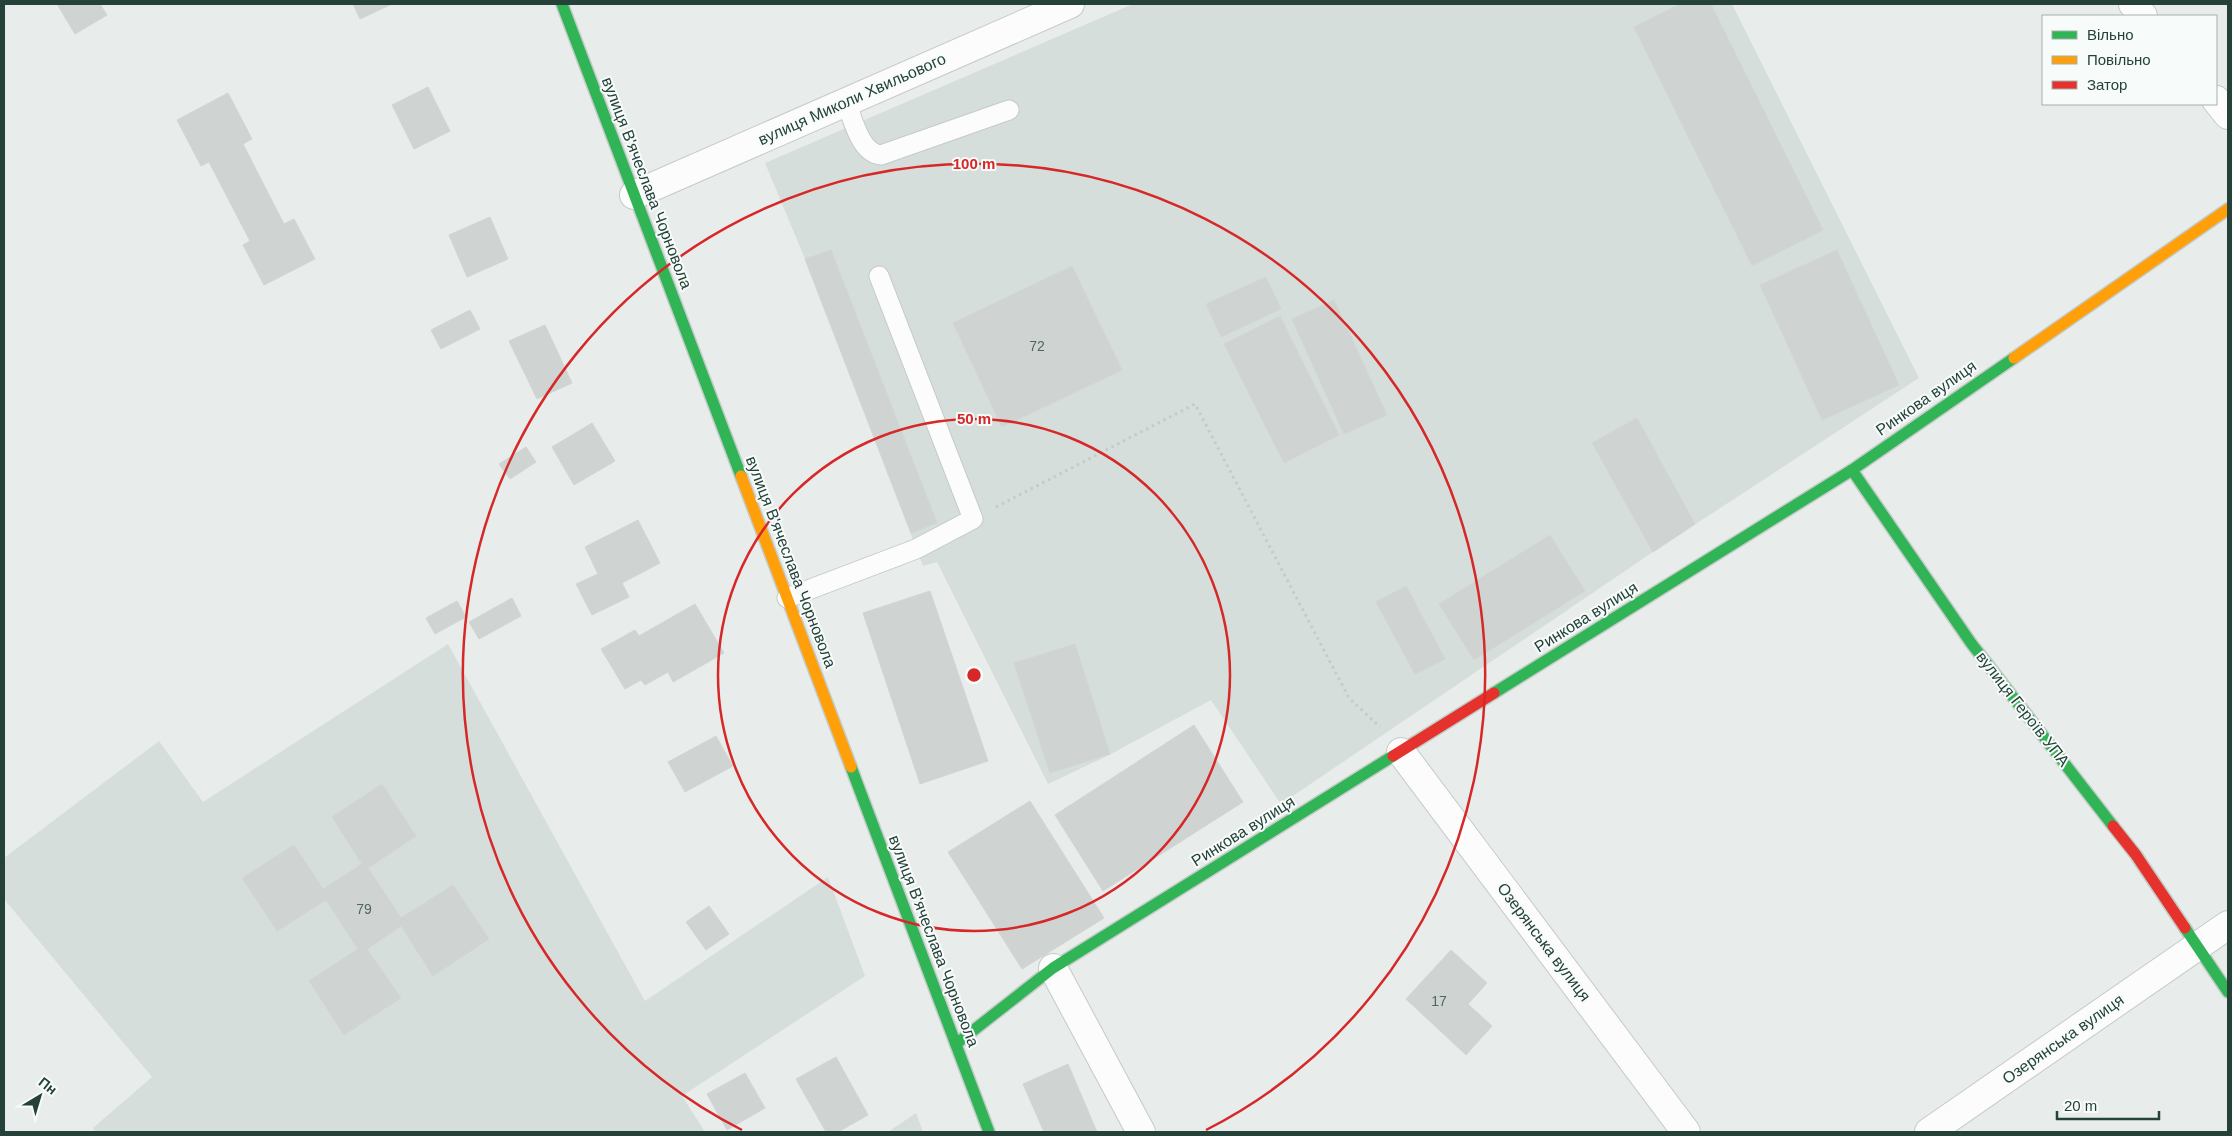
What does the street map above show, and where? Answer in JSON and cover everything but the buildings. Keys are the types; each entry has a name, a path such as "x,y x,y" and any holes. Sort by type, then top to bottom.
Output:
{"street":[{"name":"вулиця В'ячеслава Чорновола","path":"562,4 989,1132"},
{"name":"вулиця Миколи Хвильового","path":"634,195 1070,4"},
{"path":"2133,4 2143,15"},
{"path":"2217,101 2228,115"},
{"name":"Ринкова вулиця","path":"956,1044 1053,968 1852,470 2228,209"},
{"name":"вулиця Героїв УПА","path":"1852,470 1971,642 2136,855 2228,992"},
{"name":"Озерянська вулиця","path":"1402,752 1686,1132"},
{"path":"2197,946 2228,924"},
{"name":"Озерянська вулиця","path":"1929,1132 2197,946"},
{"path":"1053,968 1141,1132"}],"lane":[{"path":"846,102 865,146 875,155 881,156 1010,110"},
{"path":"787,598 916,549 973,519 879,276"}],"path":[{"path":"973,519 1195,404 1349,698 1387,733 1402,752"}],"shaded area":[{"path":"1133,4 1732,4 1919,378 1653,552 1281,804 1211,700 1111,754 1048,784 937,562 923,566 805,259 765,163"},
{"path":"448,644 645,1001 828,877 865,976 682,1096 705,1132 95,1132 93,1128 152,1077 4,899 4,858 159,741 203,802"},
{"path":"916,1113 923,1132 888,1132"}],"traffic: fast":[{"path":"562,4 741,476"},
{"path":"1494,693 1852,470 2014,358"},
{"path":"1852,470 1971,643 2113,826"},
{"path":"956,1044 1053,968 1393,756"},
{"path":"851,767 989,1132"},
{"path":"2185,928 2228,992"}],"traffic: slow":[{"path":"2014,358 2228,209"},
{"path":"741,476 851,767"}],"traffic: jam":[{"path":"1393,756 1494,693"},
{"path":"2113,826 2136,855 2185,928"}]}
